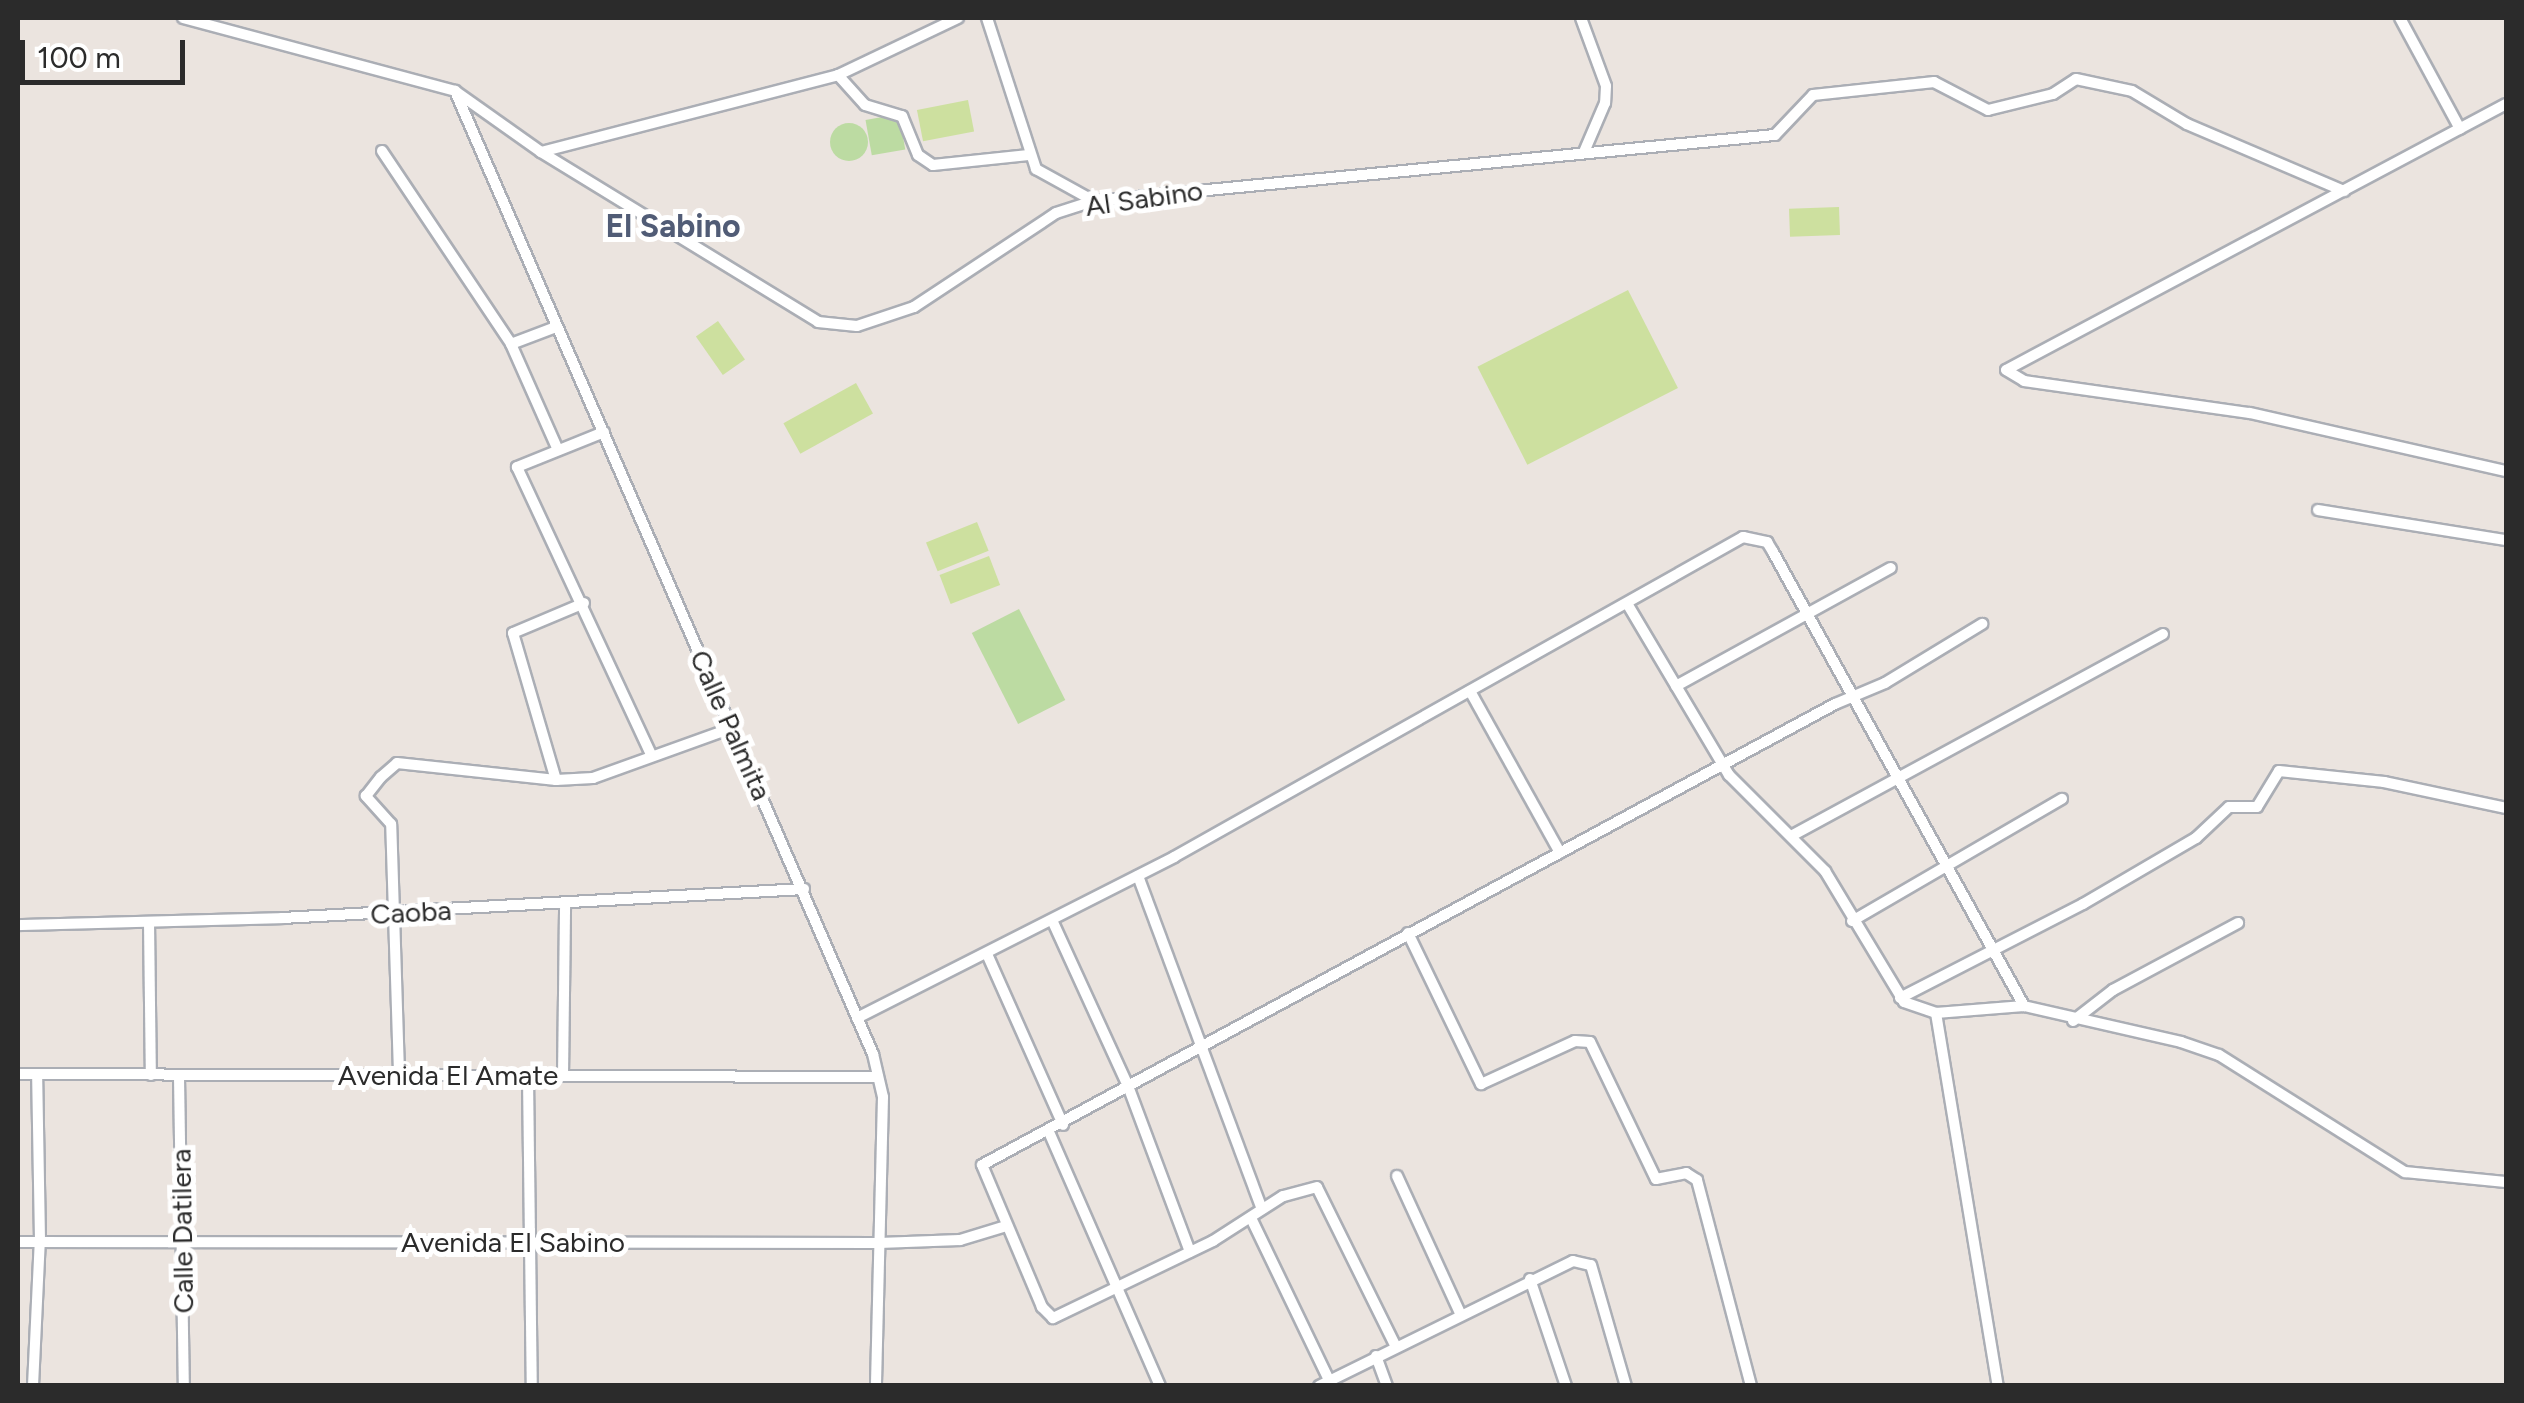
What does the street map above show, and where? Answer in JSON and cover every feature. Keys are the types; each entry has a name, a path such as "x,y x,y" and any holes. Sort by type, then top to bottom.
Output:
{"street":[{"name":"Al Sabino","path":"182,18 227,23 455,91 540,152 818,322 857,326 914,307 1056,214 1094,201 1775,135 1812,95 1934,82 1988,110 2053,94 2076,80 2132,91 2187,124 2344,191"},
{"path":"540,152 838,75 958,18"},
{"path":"987,18 1026,130 1028,156 1036,169 1094,201"},
{"path":"1581,18 1606,86 1605,104 1584,152"},
{"path":"2400,18 2460,129"},
{"path":"838,75 865,105 902,116 918,155 933,165 1028,156"},
{"name":"Calle Palmita","path":"455,91 804,889 878,1077 876,1386"},
{"path":"2506,104 2006,370 2024,381 2250,413 2506,471"},
{"path":"382,151 511,344 558,450"},
{"path":"511,344 556,327"},
{"path":"604,432 517,466 651,754"},
{"path":"2318,510 2506,540"},
{"path":"857,1018 1138,876 1628,605 1743,537 1756,538 1773,552 2024,1006"},
{"path":"1676,686 1890,568"},
{"path":"556,780 513,633 584,603"},
{"path":"1628,605 1724,767 1824,871 1900,998 1936,1013 2024,1006 2220,1055 2405,1172 2506,1182"},
{"path":"1396,1346 1324,1192 1309,1186 1060,1318 1048,1315 982,1164 1049,1132 1408,932 1724,767 1982,624"},
{"path":"1793,835 2163,634"},
{"path":"1470,691 1560,853"},
{"path":"400,1074 391,913 391,824 366,796 397,763 556,780 592,778 732,728"},
{"path":"1900,998 2196,838 2230,807 2256,808 2279,770 2384,782 2506,808"},
{"path":"1852,921 2062,799"},
{"path":"1138,876 1198,1048 1262,1209"},
{"name":"Caoba","path":"18,925 391,913 804,889"},
{"path":"563,1076 565,904"},
{"path":"1052,920 1128,1086 1190,1252"},
{"path":"149,922 152,1075"},
{"path":"2073,1021 2113,990 2238,923"},
{"path":"1408,932 1481,1084 1584,1039 1596,1048 1656,1179 1686,1173 1697,1180 1751,1386"},
{"path":"988,954 1063,1124"},
{"path":"1936,1013 1998,1386"},
{"name":"Avenida El Amate","path":"18,1074 878,1077"},
{"path":"33,1386 40,1240 37,1075"},
{"name":"Calle Datilera","path":"179,1076 184,1386"},
{"path":"528,1077 532,1386"},
{"path":"1049,1132 1160,1386"},
{"path":"1397,1176 1461,1314"},
{"path":"1251,1218 1324,1383 1573,1261 1591,1265 1626,1386"},
{"name":"Avenida El Sabino","path":"18,1242 878,1243 960,1240 1006,1226"},
{"path":"1530,1279 1566,1386"},
{"path":"1376,1356 1388,1386"}],"green space":[{"path":"968,100 974,131 923,141 917,110"},
{"path":"899,114 905,149 872,155 866,120"},
{"path":"849,123 862,129 868,142 862,155 849,161 836,155 830,142 836,129"},
{"path":"1839,207 1840,235 1790,237 1789,209"},
{"path":"1628,290 1678,388 1527,465 1477,367"},
{"path":"718,321 745,360 723,375 696,336"},
{"path":"856,383 873,414 800,454 783,423"},
{"path":"977,522 989,551 938,571 926,543"},
{"path":"989,556 1000,585 951,604 940,575"},
{"path":"1019,609 1065,700 1018,724 972,633"}],"district":[{"name":"El Sabino","path":"673,226"}]}
